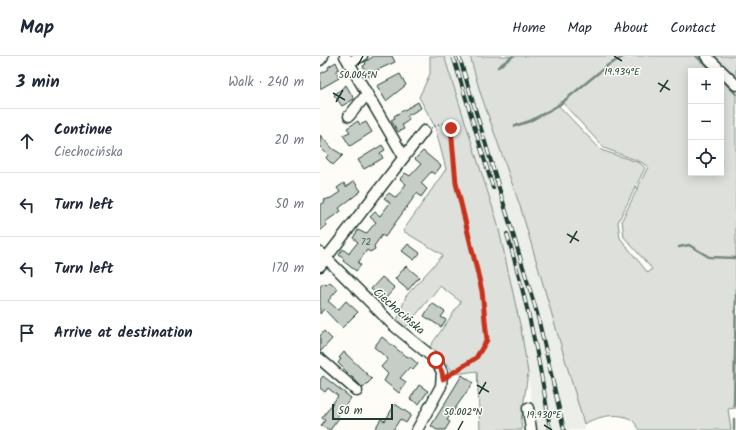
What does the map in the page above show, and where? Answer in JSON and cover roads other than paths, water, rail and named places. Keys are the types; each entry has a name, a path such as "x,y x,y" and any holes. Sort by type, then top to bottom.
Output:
{"street":[{"path":"320,60 323,56"},
{"path":"362,56 347,59 404,157"},
{"path":"706,56 736,85"},
{"path":"349,116 368,94"},
{"path":"322,259 424,131"},
{"name":"Ciechocińska","path":"322,259 393,325 432,355 439,365 443,379 438,393 417,430"},
{"path":"320,359 357,391"},
{"path":"528,408 530,430"}],"waterway":[{"path":"498,67 513,56"},
{"path":"515,126 530,121 559,105 608,65 625,56"},
{"path":"696,56 710,68"},
{"path":"724,81 736,94"},
{"path":"679,247 689,245 709,257 736,258"},
{"path":"734,406 736,295"},
{"path":"734,419 734,430"}],"railway":[{"path":"453,56 493,188"},
{"path":"459,56 537,313 564,430"},
{"path":"507,234 532,331 550,430"}]}
